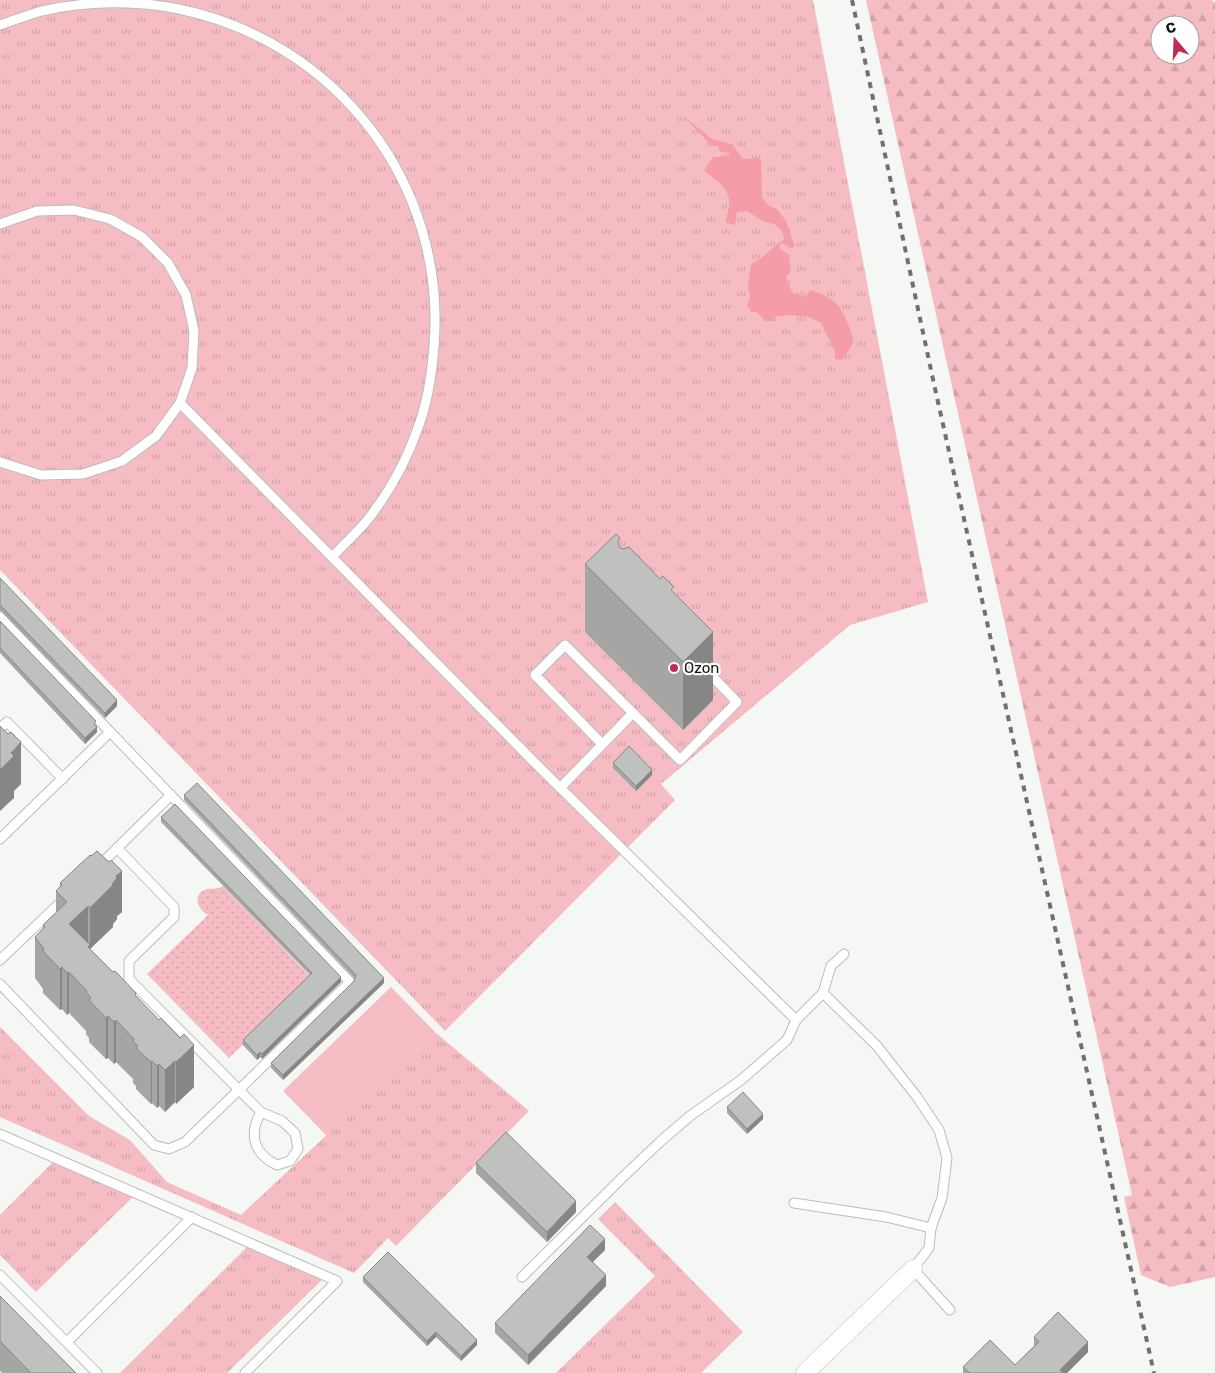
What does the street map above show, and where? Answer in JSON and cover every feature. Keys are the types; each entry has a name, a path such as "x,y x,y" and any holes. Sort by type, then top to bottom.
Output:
{"street":[{"path":"805,1373 913,1269"}],"lane":[{"path":"0,25 42,12 87,4 133,3 179,8 223,21 265,39 304,63 332,86 370,126 395,165 418,214 432,265 436,319 432,372 420,424 398,473 369,518 332,557"},
{"path":"0,462 42,475 83,474 122,461 156,436 180,403 192,368 194,331 186,295 168,263 142,237 110,219 74,210 37,211 1,222"},
{"path":"180,403 560,788 796,1020"},
{"path":"0,617 350,982 184,1142 169,1149 154,1146 0,984"},
{"path":"602,744 535,675 565,645 680,760 737,702 696,661"},
{"path":"560,788 633,713"},
{"path":"0,728 7,722 63,779"},
{"path":"0,840 110,732"},
{"path":"93,872 171,795"},
{"path":"117,848 174,907 174,917 129,961 129,979 237,1090 261,1112 282,1121 295,1133 298,1149 290,1161 277,1165 266,1160 257,1148 254,1130 261,1112"},
{"path":"0,960 68,895"},
{"path":"522,1277 662,1140 690,1116 741,1080 787,1040 796,1020 823,992 831,966 844,954"},
{"path":"823,992 877,1046 917,1097 939,1130 946,1158 942,1198 932,1228 929,1248 913,1269 950,1310"},
{"path":"0,1134 337,1281 245,1373"},
{"path":"794,1203 886,1217 932,1228"},
{"path":"67,1342 192,1217"},
{"path":"0,1275 97,1373"}],"green space":[{"path":"0,0 813,0 928,602 850,625 661,784 675,800 445,1031 0,570"},
{"path":"866,0 1212,0 1215,3 1215,1277 1170,1287 1141,1275 1124,1197 1132,1195"},
{"path":"223,886 312,978 229,1058 147,974 208,915 199,906 199,894 207,889"},
{"path":"391,987 436,1033 327,1136 283,1091"},
{"path":"0,1027 89,1116 130,1140 167,1182 241,1215 436,1033 529,1111 396,1246 388,1238 354,1273 0,1117"},
{"path":"57,1158 137,1193 36,1292 0,1255 0,1215"},
{"path":"615,1202 743,1332 701,1373 556,1373 655,1276 598,1219"},
{"path":"251,1243 326,1276 227,1373 120,1373"}],"shaded area":[{"path":"682,115 712,139 732,144 743,159 757,158 761,160 762,197 769,206 777,209 786,221 795,247 790,248 783,243 780,245 780,249 788,254 791,271 786,277 792,292 805,297 811,290 829,298 840,307 850,328 853,341 848,352 841,360 835,359 835,351 821,323 809,317 791,315 774,317 773,321 765,321 757,312 751,312 747,305 750,297 748,285 751,264 784,240 783,232 776,225 763,221 747,211 737,212 735,225 725,222 729,205 727,192 704,171 713,157 729,156 729,153 720,151 718,146 711,145"}],"building":[{"path":"616,534 620,538 618,542 619,547 623,549 629,547 660,579 663,576 674,587 671,590 713,632 683,662 585,564"},
{"path":"0,578 117,700 105,713 0,606"},
{"path":"0,621 96,721 94,724 97,727 85,738 0,648"},
{"path":"0,726 8,734 11,732 21,742 11,753 14,756 0,770"},
{"path":"629,746 652,770 636,786 613,763"},
{"path":"197,783 384,978 283,1075 271,1063 354,981 356,975 184,795"},
{"path":"175,804 341,977 262,1054 260,1052 257,1055 243,1040 312,973 161,817"},
{"path":"97,851 109,862 111,860 122,871 116,876 117,878 113,885 90,908 88,906 69,924 90,945 88,947 113,972 115,971 159,1020 161,1018 180,1038 184,1034 194,1045 165,1070 159,1064 157,1066 151,1062 136,1048 138,1046 133,1041 134,1039 116,1020 114,1022 108,1016 106,1018 89,1000 91,998 87,991 69,972 67,973 62,967 60,969 43,951 44,949 35,937 45,927 43,925 67,902 56,891 62,885 60,883 90,855"},
{"path":"743,1092 763,1114 747,1129 727,1107"},
{"path":"506,1132 576,1201 547,1232 476,1163"},
{"path":"590,1225 605,1239 587,1257 606,1275 528,1355 495,1323"},
{"path":"388,1252 477,1340 461,1356 436,1332 427,1341 363,1277"},
{"path":"0,1296 76,1373 31,1373 0,1341"},
{"path":"1058,1312 1088,1342 1060,1370 1063,1373 970,1373 963,1367 990,1340 1015,1365 1039,1342 1034,1337"}],"railway":[{"path":"852,0 934,384 1154,1373"}],"place":[{"name":"Ozon","path":"674,668"}]}
